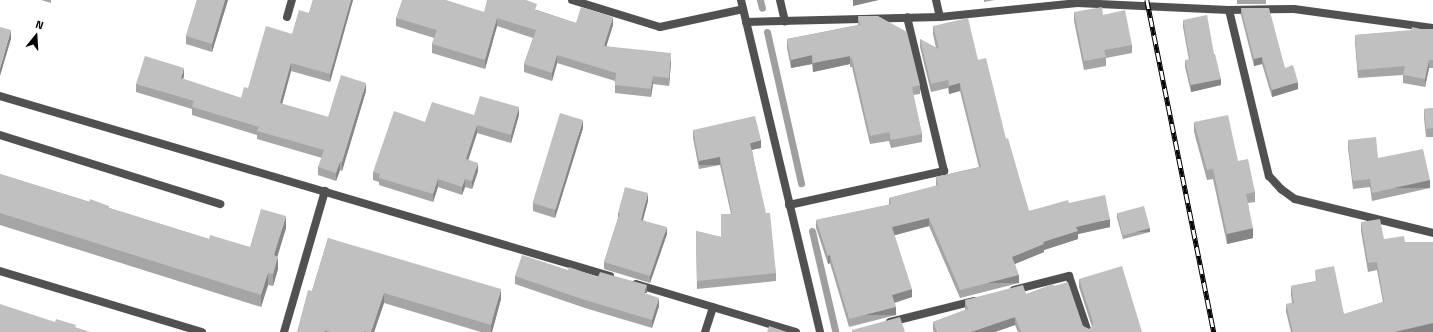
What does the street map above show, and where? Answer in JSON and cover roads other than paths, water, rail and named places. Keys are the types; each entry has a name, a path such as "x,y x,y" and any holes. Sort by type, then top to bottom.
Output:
{"street":[{"path":"287,17 292,0"},
{"path":"572,0 660,27 742,4 820,332"},
{"path":"780,0 785,21"},
{"path":"936,0 940,17"},
{"path":"1171,0 1173,9"},
{"path":"746,22 940,17 1077,2 1173,9 1294,9 1433,28"},
{"path":"1229,10 1269,176 1281,189 1295,199 1433,233"},
{"path":"789,205 944,171 907,17"},
{"path":"0,96 325,191 796,332"},
{"path":"0,135 220,204"},
{"path":"284,332 325,191"},
{"path":"0,271 202,332"},
{"path":"1009,292 1069,276 1088,332"},
{"path":"881,324 986,298"},
{"path":"705,332 713,307"}],"waterway":[{"path":"760,0 762,8"},
{"path":"767,32 801,183"},
{"path":"812,231 835,330"}],"railway":[{"path":"1147,0 1214,332"}]}
